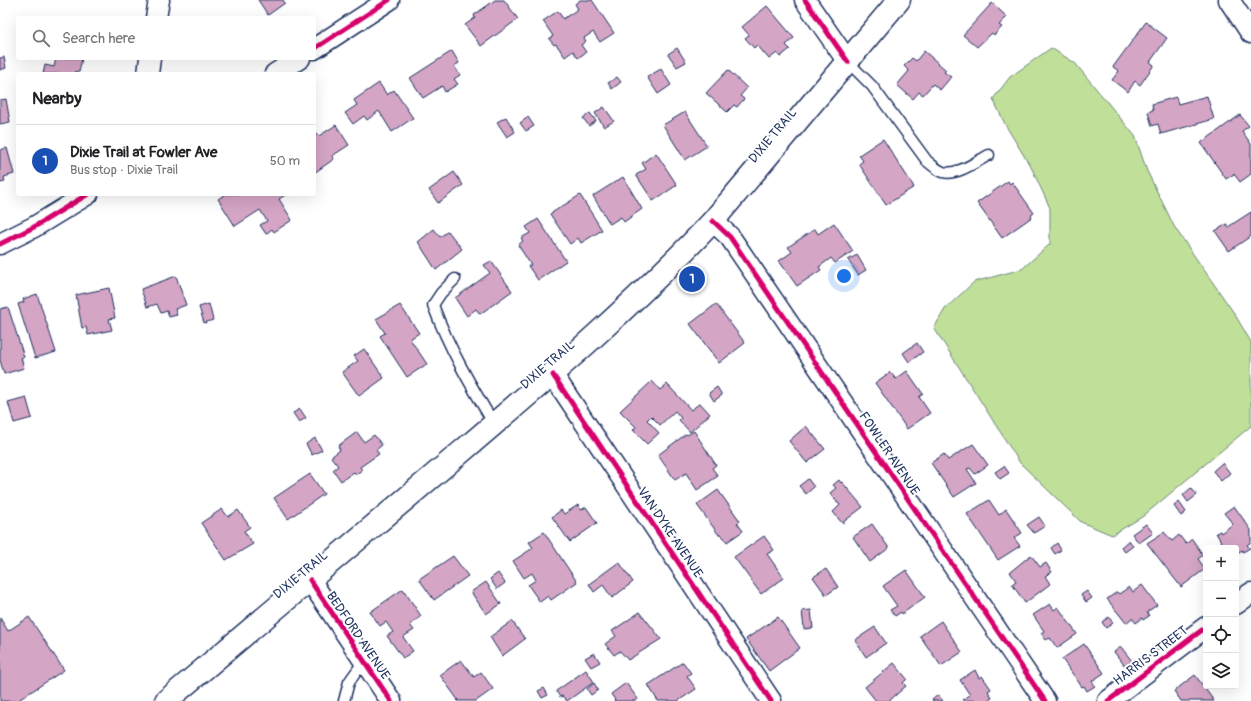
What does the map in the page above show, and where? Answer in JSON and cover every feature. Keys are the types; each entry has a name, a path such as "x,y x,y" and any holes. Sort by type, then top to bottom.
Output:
{"main road":[{"name":"DIXIE TRAIL","path":"166,701 553,375 682,255 713,221 899,0"}],"street":[{"path":"156,16 159,0"},
{"path":"316,48 389,0"},
{"path":"805,0 848,62"},
{"path":"1229,0 1251,32"},
{"path":"148,72 150,60"},
{"path":"278,72 297,60"},
{"path":"0,244 34,227 85,196"},
{"name":"FOWLER AVENUE","path":"713,221 730,238 1045,701"},
{"name":"VAN DYKE AVENUE","path":"553,375 771,701"},
{"name":"BEDFORD AVENUE","path":"310,580 391,701"},
{"path":"1239,602 1251,593"},
{"name":"HARRIS STREET","path":"1108,701 1203,629"}],"lane":[{"path":"848,62 872,86 927,161 943,172 957,171 989,154"},
{"path":"455,279 441,293 433,305 440,326 494,424"},
{"path":"344,701 349,682 364,661"}],"green space":[{"path":"1051,48 1075,63 1135,136 1147,171 1175,228 1234,313 1251,342 1251,426 1142,517 1112,535 1081,522 1020,463 934,328 945,309 974,282 1022,269 1050,244 1050,208 1032,169 1006,126 993,99 1010,77"}],"building":[{"path":"258,0 283,0 285,3 268,15"},
{"path":"495,0 504,0 518,19 481,46 465,25 475,18 474,15"},
{"path":"580,0 592,0 614,33 600,42 593,32 584,38 586,41 581,45 586,52 578,58 573,51 565,57 556,44 554,45 549,39 553,36 543,21 558,11 563,19 578,9 575,4"},
{"path":"992,3 1007,17 999,25 1002,27 994,35 992,33 977,47 963,35"},
{"path":"767,6 794,38 786,45 790,49 780,57 777,53 769,59 757,45 754,48 745,38 749,35 742,27"},
{"path":"1146,22 1167,38 1150,62 1154,65 1140,85 1135,81 1128,92 1112,80 1119,71 1113,67"},
{"path":"677,48 686,62 677,67 668,54"},
{"path":"452,51 459,63 454,66 460,75 454,79 458,84 445,92 442,86 423,98 410,78"},
{"path":"924,51 946,70 944,72 951,77 940,90 933,84 923,95 919,92 913,99 897,85 909,71 904,66 912,58 916,61"},
{"path":"4,57 6,68 0,70 0,58"},
{"path":"56,60 82,60 79,72 43,72 45,65 54,67"},
{"path":"661,69 671,85 658,94 647,77"},
{"path":"728,70 747,88 740,96 744,99 737,107 734,105 727,112 706,93"},
{"path":"617,77 621,82 612,89 608,83"},
{"path":"379,83 387,95 394,90 413,118 392,132 379,111 367,120 364,116 353,124 345,113 357,105 354,100"},
{"path":"1207,96 1214,119 1161,134 1158,124 1152,126 1148,112 1153,110 1152,104 1176,97 1178,104"},
{"path":"6,99 10,122 0,124 0,100"},
{"path":"604,107 614,121 604,127 595,113"},
{"path":"685,112 707,146 685,160 663,125"},
{"path":"590,113 596,121 589,126 583,118"},
{"path":"1240,115 1249,126 1242,131 1251,144 1251,174 1240,182 1234,174 1226,179 1201,143"},
{"path":"506,117 515,132 507,137 497,122"},
{"path":"528,117 534,126 526,131 520,123"},
{"path":"336,125 349,145 332,156 334,159 316,172 316,133 319,136"},
{"path":"883,139 914,187 886,205 859,164 863,161 859,155"},
{"path":"7,148 14,174 4,177 5,182 0,183 0,150"},
{"path":"656,153 677,185 653,201 636,175 646,169 642,163"},
{"path":"454,172 463,185 438,203 429,190"},
{"path":"623,177 642,209 624,222 621,217 610,224 593,196"},
{"path":"1008,181 1010,184 1012,182 1034,213 1031,215 1032,217 1002,238 977,203"},
{"path":"580,195 602,230 581,243 578,238 570,244 550,214"},
{"path":"223,196 284,196 279,199 292,220 274,232 272,229 266,234 260,225 267,221 260,210 235,226 218,199"},
{"path":"1251,212 1251,236 1229,251 1215,231 1227,224 1228,227"},
{"path":"538,219 566,261 538,280 528,266 531,265 518,245 523,241 521,238 530,233 526,227"},
{"path":"834,223 853,251 835,263 831,258 819,267 821,270 797,286 779,261 792,252 788,247 815,229 818,234"},
{"path":"434,229 440,237 448,231 462,249 436,270 418,242"},
{"path":"857,255 866,270 858,275 848,260"},
{"path":"491,261 512,291 480,314 476,309 467,316 455,298 490,273 484,265"},
{"path":"176,276 186,305 175,309 177,315 169,317 167,311 161,313 157,304 147,307 141,289"},
{"path":"109,288 115,318 109,319 112,330 88,335 86,327 82,328 76,295"},
{"path":"37,294 56,352 35,358 18,304 24,302 23,299"},
{"path":"209,304 213,320 204,323 199,307"},
{"path":"716,304 745,343 719,363 690,324"},
{"path":"400,305 419,333 410,339 427,364 407,377 380,336 385,333 376,319"},
{"path":"8,307 24,357 21,358 24,368 4,374 0,360 0,309"},
{"path":"917,343 923,352 909,362 903,353"},
{"path":"364,349 384,378 359,396 342,372 358,361 354,356"},
{"path":"907,371 923,394 919,397 930,413 907,429 875,383 890,372 896,379"},
{"path":"652,381 660,390 667,384 691,410 700,403 710,414 690,432 679,420 681,418 675,411 660,425 651,416 647,420 659,433 647,444 633,430 636,427 620,411"},
{"path":"717,387 722,395 714,401 709,393"},
{"path":"26,397 32,418 14,423 8,402"},
{"path":"300,409 306,418 299,422 293,413"},
{"path":"806,426 825,449 807,463 789,441"},
{"path":"694,431 716,465 712,468 718,476 697,490 686,473 675,480 658,455 686,434 687,435"},
{"path":"357,432 364,442 374,435 382,445 376,450 379,454 360,467 362,470 356,474 354,472 341,481 333,470 338,466 331,457 340,450 338,446"},
{"path":"315,438 322,450 312,455 306,444"},
{"path":"973,444 988,465 975,474 970,468 967,469 976,483 954,497 931,463 944,454 948,460"},
{"path":"1222,463 1230,473 1221,481 1213,471"},
{"path":"1004,466 1009,473 1000,479 995,472"},
{"path":"310,474 324,494 288,519 274,498"},
{"path":"808,479 814,487 806,494 799,486"},
{"path":"839,480 863,507 842,523 833,512 840,505 830,493 836,488 833,485"},
{"path":"1191,488 1197,495 1188,502 1183,495"},
{"path":"718,490 740,521 737,523 743,531 727,542 721,534 719,535 697,505"},
{"path":"989,500 999,515 1006,509 1022,533 1014,538 1020,546 998,560 967,514"},
{"path":"1179,502 1186,512 1181,516 1174,506"},
{"path":"578,505 581,510 586,507 597,523 570,542 552,517 561,510 564,514"},
{"path":"1234,506 1251,530 1251,542 1247,545 1250,548 1243,552 1242,550 1239,552 1239,545 1223,545 1216,533 1220,531 1221,533 1233,524 1224,513"},
{"path":"222,509 228,517 238,510 250,527 244,531 253,544 226,560 201,523"},
{"path":"1039,517 1045,526 1034,533 1027,525"},
{"path":"872,524 889,548 870,562 853,537"},
{"path":"1146,524 1153,533 1139,543 1132,534"},
{"path":"544,532 577,582 551,600 548,596 540,602 528,585 536,580 532,573 524,578 513,561 533,548 529,542"},
{"path":"1164,532 1172,541 1179,535 1186,544 1192,539 1203,555 1198,559 1203,566 1203,570 1181,587 1147,543"},
{"path":"764,536 774,550 767,554 784,578 761,594 734,557"},
{"path":"1129,540 1133,546 1125,552 1121,547"},
{"path":"1057,543 1061,550 1055,554 1051,548"},
{"path":"1031,555 1040,567 1046,563 1052,572 1045,576 1050,584 1025,603 1012,584 1016,581 1010,572"},
{"path":"453,556 468,576 434,600 419,579"},
{"path":"619,562 633,582 612,598 603,585 594,592 589,584"},
{"path":"826,569 838,587 826,595 813,577"},
{"path":"906,570 925,597 902,614 901,612 895,616 890,610 897,606 883,586"},
{"path":"498,573 505,583 497,589 490,579"},
{"path":"486,582 501,604 486,614 471,592"},
{"path":"1142,585 1157,605 1147,612 1149,616 1143,620 1142,618 1136,623 1132,618 1126,623 1107,599 1117,592 1119,594 1129,587 1133,592"},
{"path":"403,589 421,616 410,625 414,630 403,637 413,651 403,658 387,636 393,632 386,622 380,626 370,612"},
{"path":"1087,591 1092,598 1086,602 1081,595"},
{"path":"1050,604 1054,610 1058,607 1077,634 1057,648 1050,638 1046,640 1041,633 1044,631 1033,615"},
{"path":"811,610 813,628 804,629 802,611"},
{"path":"640,612 661,639 628,660 620,651 614,655 605,644 616,636 612,631"},
{"path":"29,617 64,670 17,701 0,701 0,618 8,631"},
{"path":"778,617 800,648 769,671 746,639"},
{"path":"1109,617 1113,623 1106,628 1102,622"},
{"path":"512,621 525,639 502,656 490,637"},
{"path":"941,621 962,652 941,666 920,636"},
{"path":"875,627 886,643 866,657 855,640"},
{"path":"1084,644 1104,673 1092,681 1095,686 1087,691 1084,686 1082,687 1062,659"},
{"path":"1121,647 1132,661 1125,666 1114,652"},
{"path":"594,653 600,662 591,667 585,658"},
{"path":"461,660 474,677 481,672 493,689 476,701 457,701 458,700 440,675"},
{"path":"683,662 691,673 687,676 696,689 678,701 658,701 648,685"},
{"path":"894,663 907,679 903,683 906,686 889,701 876,701 865,687"},
{"path":"586,670 594,682 567,701 562,696 560,697 556,691"},
{"path":"975,670 979,678 982,676 991,689 988,691 992,698 988,701 962,700 970,695 960,680"},
{"path":"1195,675 1203,686 1203,689 1205,689 1214,701 1181,701 1174,691"},
{"path":"594,683 598,690 591,695 587,689"},
{"path":"626,683 638,699 635,701 614,701 615,700 611,694"},
{"path":"544,688 548,695 542,698 538,691"},
{"path":"938,695 943,701 932,700"}],"cycle path":[{"path":"316,48 389,0"},
{"path":"805,0 848,62"},
{"path":"0,244 34,227 85,196"},
{"path":"713,221 730,237 1045,701"},
{"path":"553,375 771,701"},
{"path":"310,580 391,701"},
{"path":"1108,701 1203,629"}],"place":[{"name":"Dixie Trail at Fowler Ave","path":"692,279"}]}
